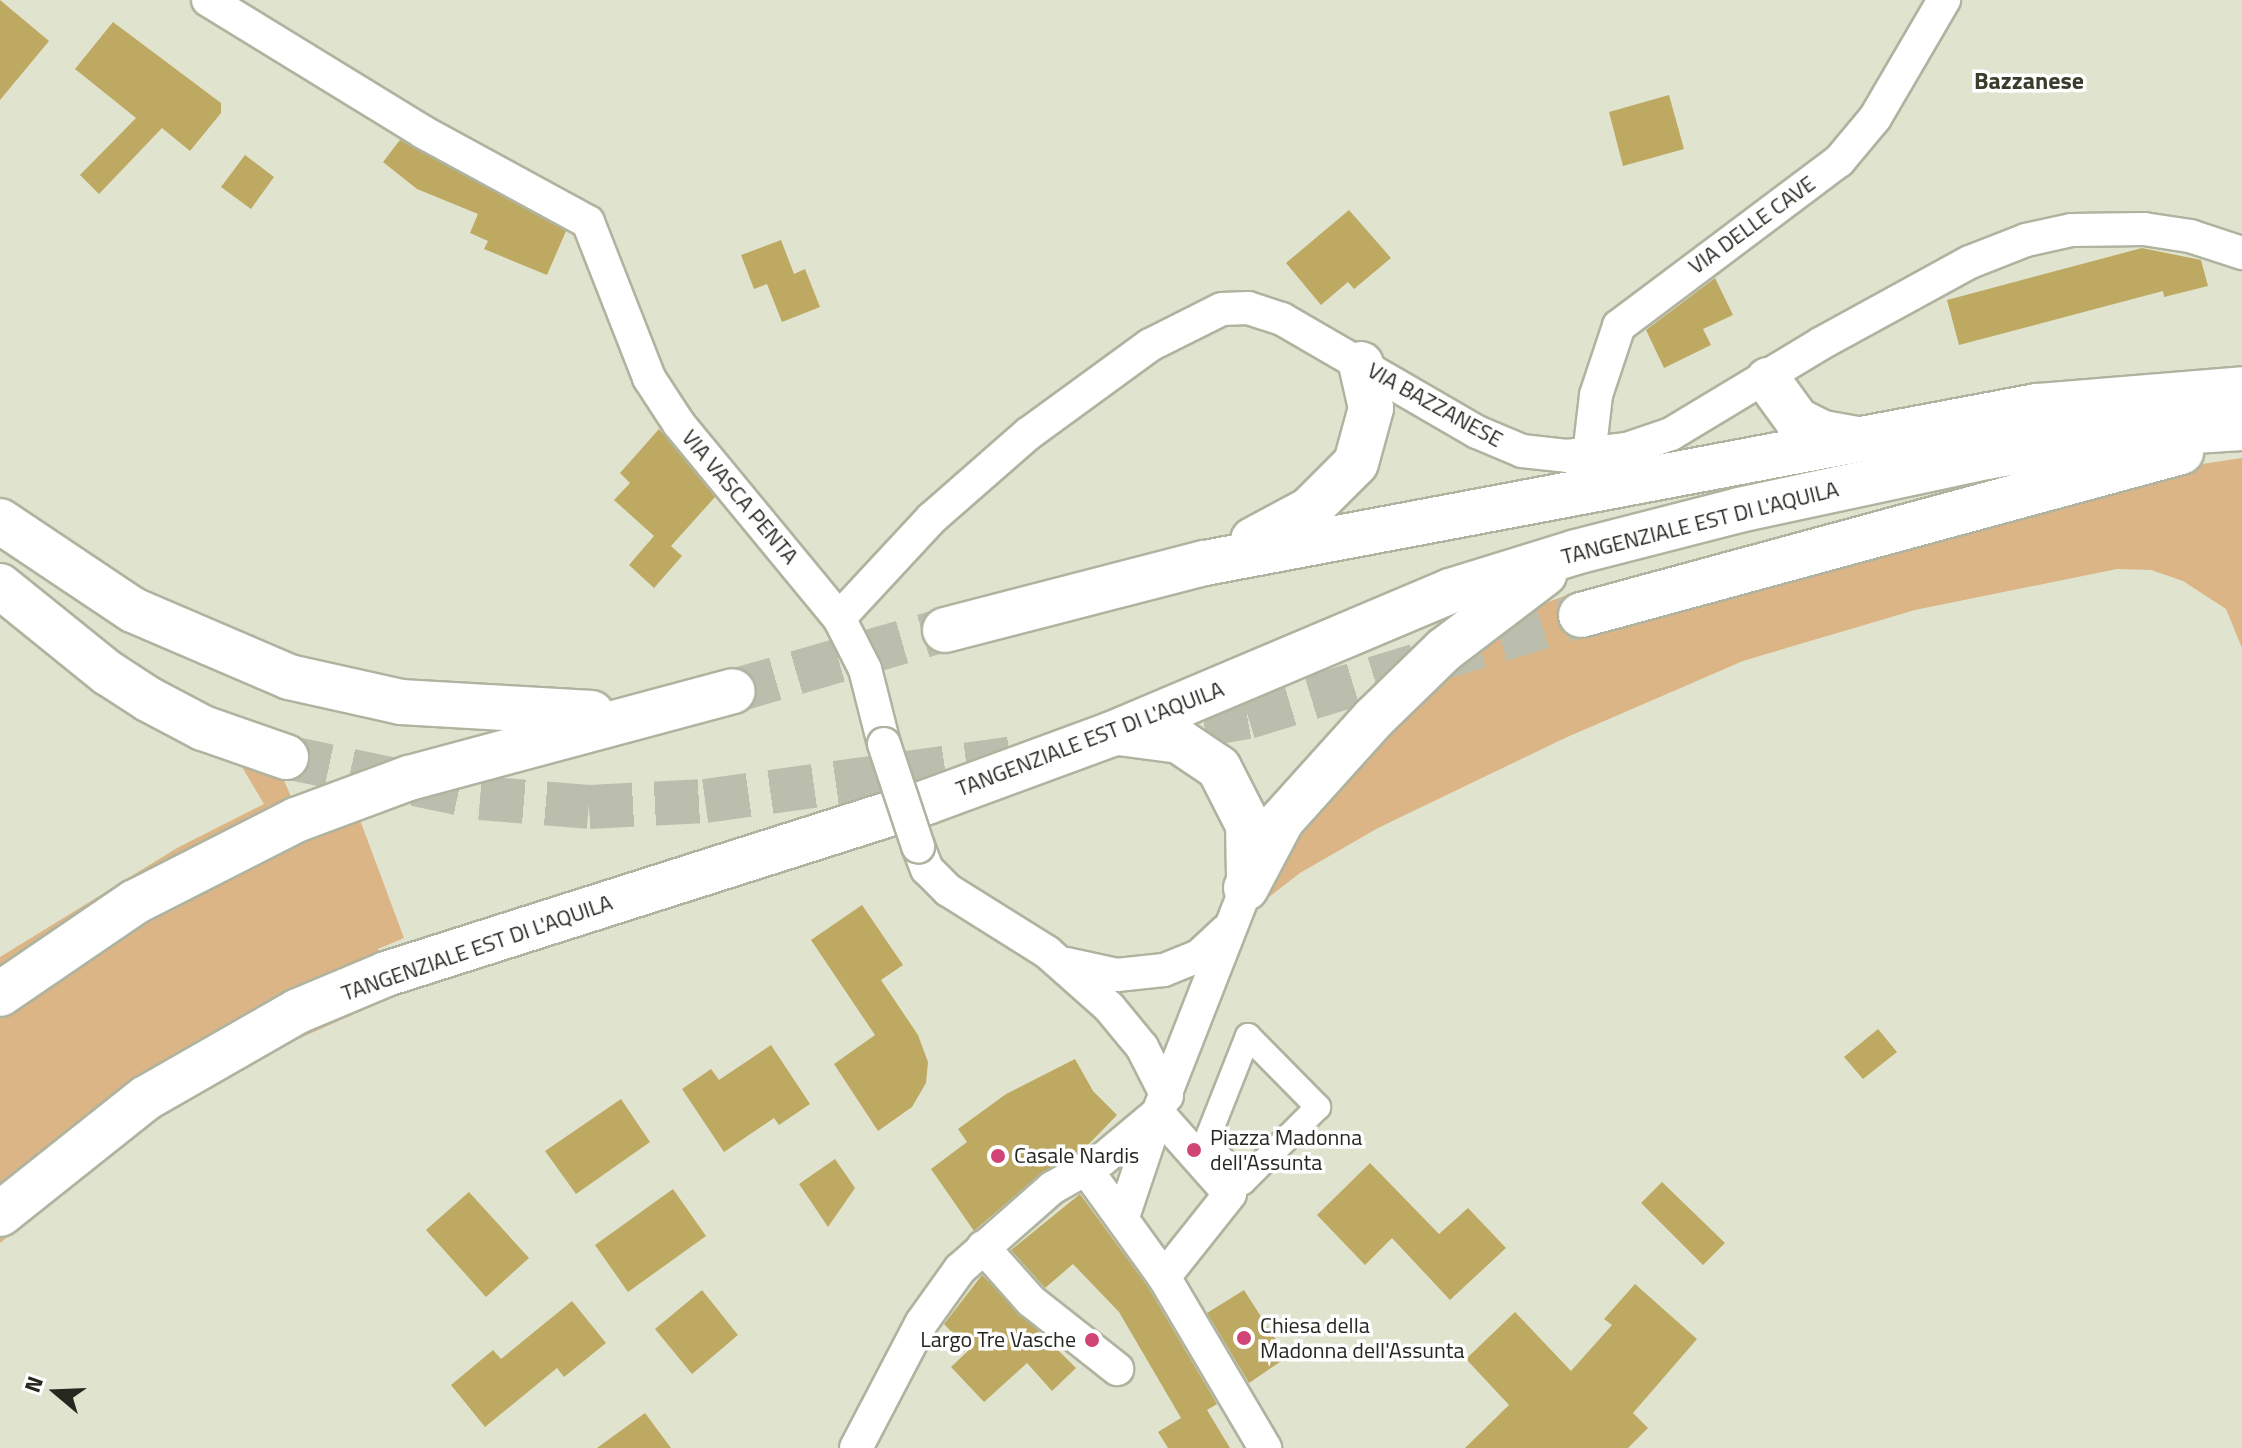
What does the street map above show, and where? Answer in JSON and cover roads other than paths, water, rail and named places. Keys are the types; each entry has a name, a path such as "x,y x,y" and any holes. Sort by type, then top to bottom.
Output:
{"highway":[{"path":"1205,563 1309,510 1352,469 1371,408 1361,364"},
{"path":"1768,380 1789,412 1804,424 1823,433 1867,440"},
{"name":"TANGENZIALE EST DI L'AQUILA","path":"945,630 1205,563 2037,406 2242,389"},
{"name":"TANGENZIALE EST DI L'AQUILA","path":"0,1214 146,1098 298,1011 386,974 927,802 1112,734 1438,596 1576,552 1986,457 2111,436 2242,428"},
{"path":"1581,615 2060,481 2242,440"},
{"path":"0,521 133,610 289,677 401,702 502,712 642,714"},
{"path":"1238,906 1282,820 1396,694 1465,634 1576,552"},
{"path":"0,586 108,673 148,699 203,728 286,757"},
{"path":"0,994 135,902 296,820 409,778 733,691"},
{"path":"1112,734 1167,737 1194,748 1219,768 1248,825 1251,857 1238,906"}],"street":[{"name":"VIA VASCA PENTA","path":"208,0 407,123 584,218 596,234 629,336 657,393 839,618 865,669 884,744 930,873 948,890 1059,962 1127,1027 1163,1104"},
{"name":"VIA DELLE CAVE","path":"1589,455 1596,395 1619,326 1839,161 1875,118 1944,0"},
{"name":"VIA BAZZANESE","path":"839,618 932,518 1015,445 1129,359 1199,317 1222,309 1257,310 1305,329 1505,446 1549,456 1589,455 1663,438 1768,380 1820,344 1970,262 2035,237 2144,229 2190,236 2242,253"},
{"path":"1059,962 1117,975 1164,970 1199,956 1238,906"},
{"path":"1123,1217 1238,906"},
{"path":"1207,1156 1206,1142 1248,1036 1287,1062 1318,1107 1243,1182 1229,1180"},
{"path":"1163,1104 1229,1180 1230,1194 1164,1277"},
{"path":"856,1448 939,1294 983,1247 1052,1188 1086,1169 1163,1104"},
{"path":"1086,1169 1164,1277 1265,1448"},
{"path":"983,1247 1031,1301 1117,1369"}],"tunnel":[{"path":"1139,736 1248,717 1581,615"},
{"path":"733,691 945,630"},
{"path":"286,757 480,798 589,807 705,801 1016,758"}],"place":[{"name":"Piazza Madonna dell'Assunta","path":"1194,1150"},
{"name":"Casale Nardis","path":"998,1156"},
{"name":"Chiesa della Madonna dell'Assunta","path":"1244,1338"},
{"name":"Largo Tre Vasche","path":"1092,1340"}],"district":[{"name":"Bazzanese","path":"2029,81"}]}
